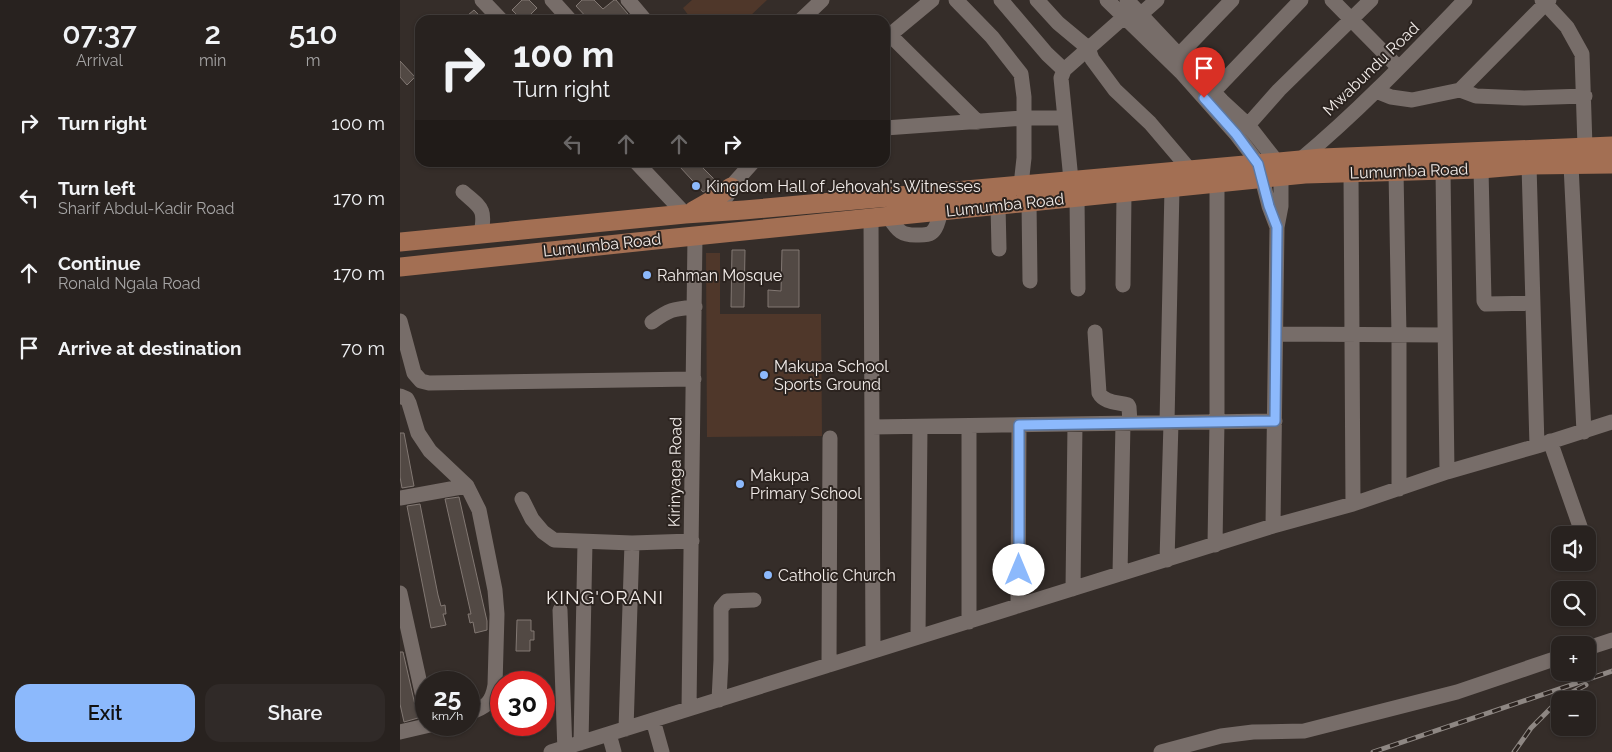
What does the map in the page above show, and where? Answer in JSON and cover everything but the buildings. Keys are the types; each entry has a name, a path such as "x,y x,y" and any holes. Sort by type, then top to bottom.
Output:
{"main road":[{"name":"Lumumba Road","path":"1279,169 1300,160 1612,146"},
{"name":"Lumumba Road","path":"400,267 1029,202 1074,189 1190,170 1260,171 1279,169 1305,174 1443,170 1529,165 1612,164"},
{"name":"Lumumba Road","path":"400,242 661,216 1021,185 1124,193 1217,183 1260,171"},
{"path":"686,214 714,199 731,187"},
{"path":"721,211 722,234"},
{"path":"661,216 666,239"}],"street":[{"path":"482,0 496,15"},
{"path":"552,0 566,15"},
{"path":"628,0 640,15"},
{"path":"806,15 822,0"},
{"path":"890,35 932,0"},
{"path":"956,0 992,37 1021,74 1024,97 1024,158 1021,185"},
{"path":"1001,0 1047,54 1064,70"},
{"path":"1037,0 1058,23 1088,48 1092,59 1115,90 1150,123 1190,170"},
{"path":"1107,0 1194,86 1236,134 1260,171 1269,206 1277,227"},
{"path":"1127,0 1213,92 1248,125 1279,169 1281,206 1277,227 1274,526"},
{"path":"1140,15 1157,0"},
{"path":"1180,55 1232,0"},
{"path":"1213,92 1301,0"},
{"path":"1332,0 1399,68"},
{"path":"1248,125 1279,90 1371,0"},
{"name":"Mwabundu Road","path":"1300,160 1376,91 1465,0"},
{"path":"1460,90 1546,1 1567,27 1582,54 1586,147"},
{"path":"1078,288 1074,189 1061,78 1064,70 1124,17"},
{"path":"890,39 978,122"},
{"path":"1376,91 1391,97 1412,100 1460,90 1476,96 1524,98 1584,96"},
{"path":"890,128 1023,118 1065,118"},
{"path":"1529,165 1533,303 1544,443 1579,526"},
{"path":"1571,165 1584,432"},
{"path":"641,167 686,214"},
{"path":"721,211 731,187 748,167"},
{"path":"1481,168 1484,301 1486,304 1533,303"},
{"path":"1443,170 1446,472"},
{"path":"1396,171 1399,489"},
{"path":"1350,173 1353,504"},
{"path":"1214,545 1217,183"},
{"path":"731,187 733,194 744,210"},
{"path":"1167,560 1172,188"},
{"path":"463,192 481,208 484,220 481,234"},
{"path":"1123,286 1124,193"},
{"path":"661,216 667,196"},
{"path":"1029,202 1030,281"},
{"path":"998,205 999,249"},
{"path":"873,651 872,427 880,217"},
{"name":"Kirinyaga Road","path":"689,709 695,236"},
{"path":"652,322 674,308 694,307"},
{"path":"400,321 414,373 420,381 429,383 694,379"},
{"path":"1095,332 1099,393 1106,400 1128,404 1129,407 1126,423 1120,574"},
{"path":"1276,334 1445,335"},
{"path":"400,396 407,399 418,432 430,451 467,486 479,510 493,574 497,614 495,685 493,696 488,704 480,709"},
{"path":"872,427 1275,421"},
{"path":"560,610 560,751 873,651 1274,526 1353,504 1446,472 1612,422"},
{"path":"1073,589 1075,424"},
{"path":"1018,606 1019,425"},
{"path":"969,426 969,622"},
{"path":"918,637 920,427"},
{"path":"829,665 830,438"},
{"path":"400,498 467,486"},
{"path":"522,499 532,519 543,532 554,540 632,543 692,541"},
{"path":"581,743 585,542"},
{"path":"626,729 632,543"},
{"path":"400,594 417,671"},
{"path":"719,700 722,608 726,601 754,600"},
{"path":"1596,645 1612,640"},
{"path":"1161,752 1221,736 1254,732 1304,731 1457,692 1551,660"},
{"path":"653,720 662,752"},
{"path":"400,732 415,728"},
{"path":"609,734 614,752"}],"shaded area":[{"path":"692,0 767,0 751,15 688,15 683,8"},
{"name":"Makupa School Sports Ground","path":"706,253 720,253 720,314 821,314 822,436 707,437"}],"railway":[{"path":"1373,752 1612,671"},
{"path":"1514,752 1531,728 1561,698 1586,685"}],"place":[{"name":"Kingdom Hall of Jehovah's Witnesses","path":"696,186"},
{"name":"Rahman Mosque","path":"647,275"},
{"name":"Makupa School Sports Ground","path":"764,375"},
{"name":"Makupa Primary School","path":"740,484"},
{"name":"Catholic Church","path":"768,575"}],"district":[{"name":"KING'ORANI","path":"605,597"}],"route":[{"path":"1019,570 1019,425 1275,421 1277,227 1269,206 1258,164 1236,134 1204,98"}]}
